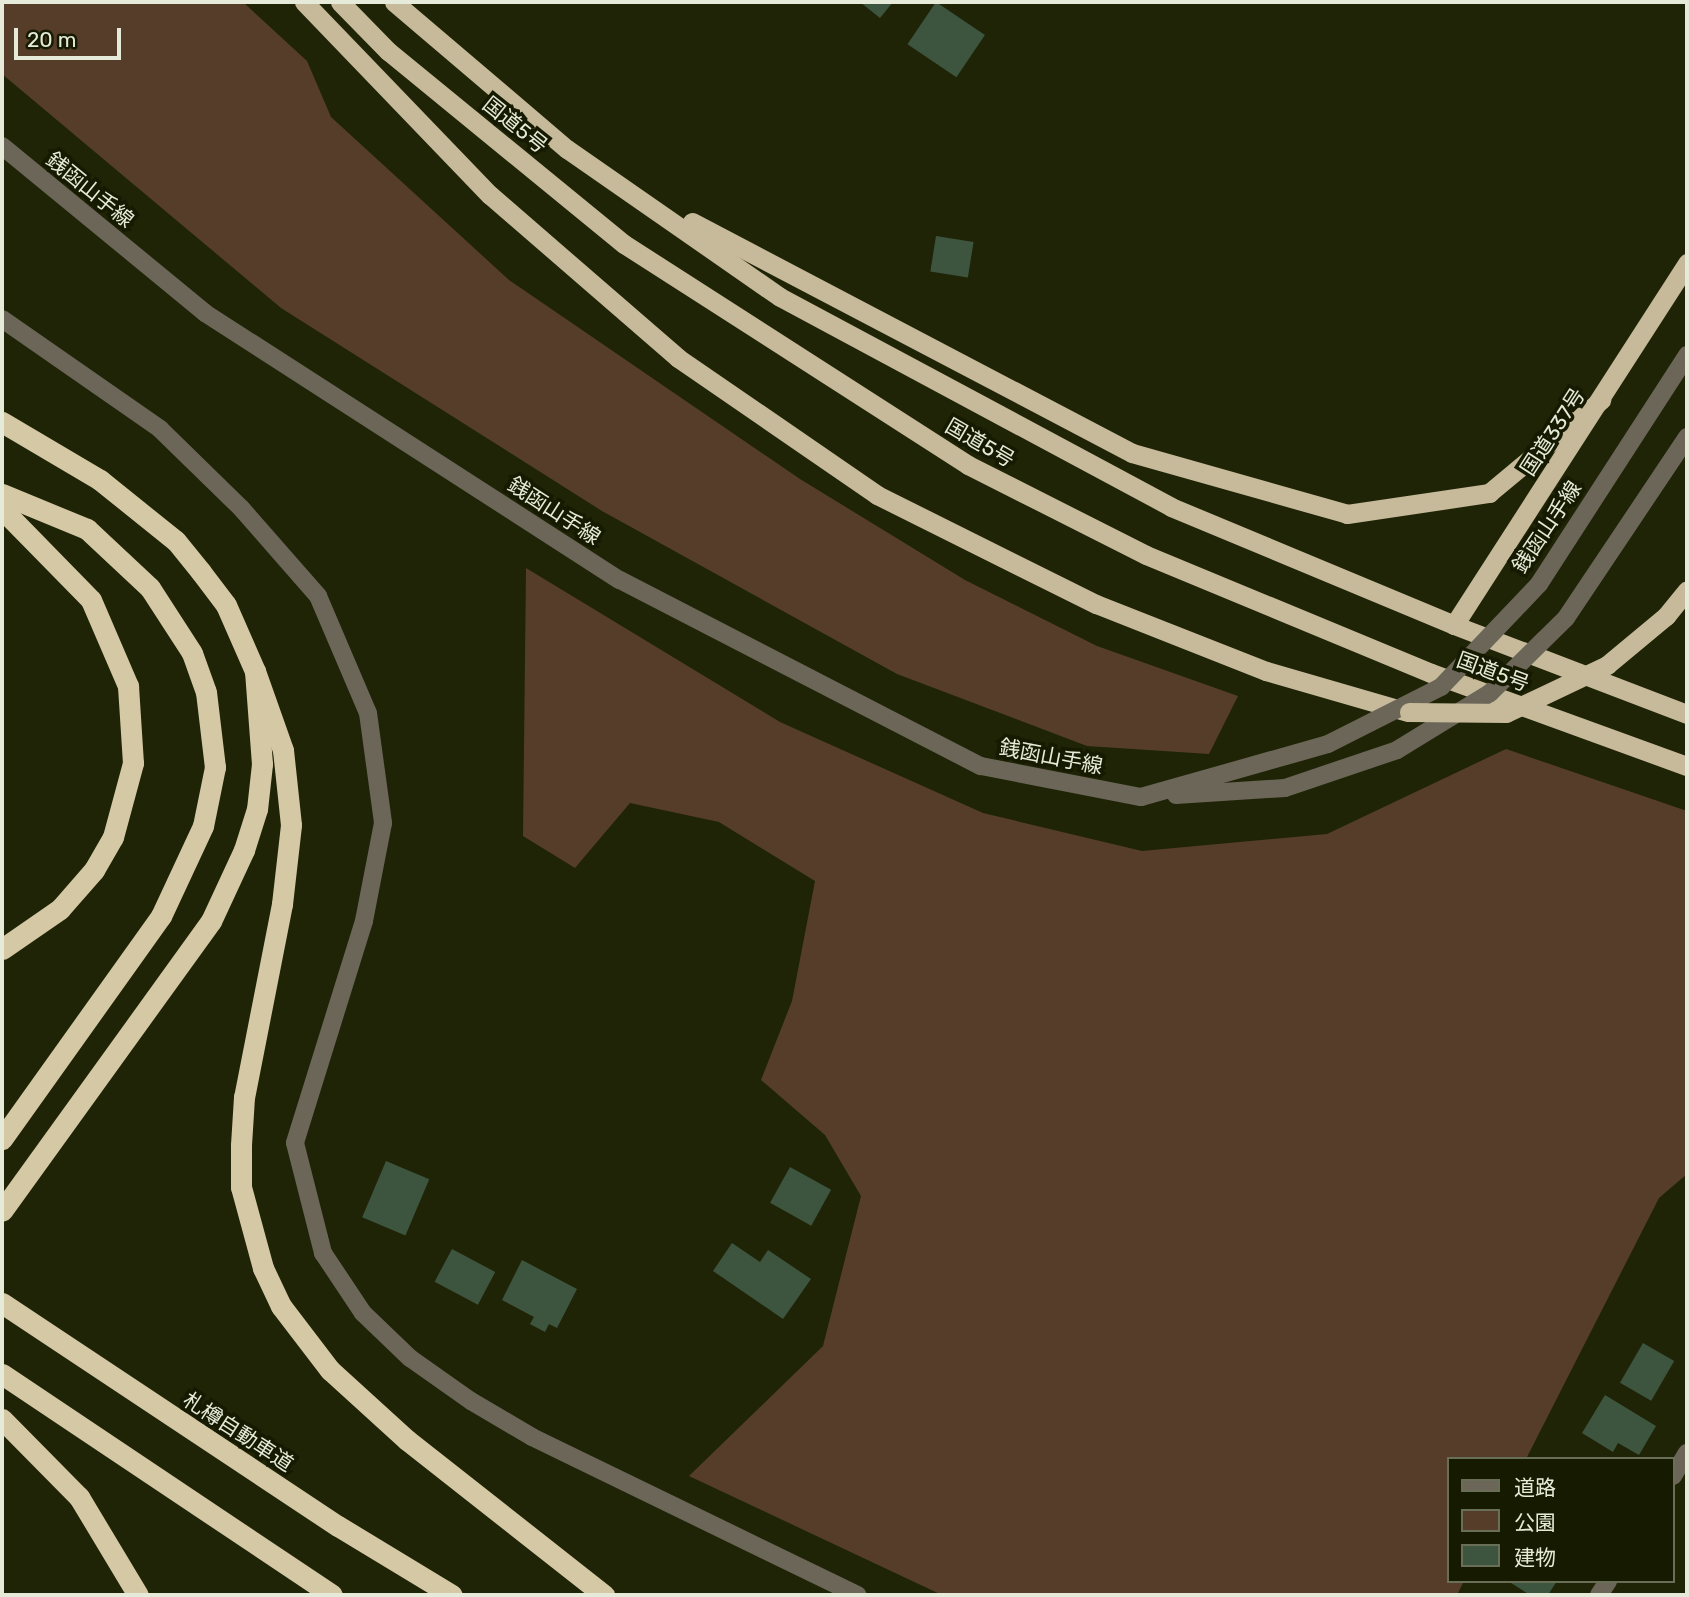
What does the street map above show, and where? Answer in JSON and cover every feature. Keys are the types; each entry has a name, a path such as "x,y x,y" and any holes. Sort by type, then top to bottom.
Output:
{"highway":[{"path":"304,2 490,195 678,358 877,495 1096,604 1266,671 1409,712 1506,713 1607,665 1666,616 1687,590"},
{"name":"国道5号","path":"340,2 388,51 624,244 968,465 1146,555 1431,673 1687,766"},
{"name":"国道5号","path":"394,2 567,149 780,297 1171,507 1454,625 1687,714"},
{"path":"567,149 765,264 1132,453 1347,514 1489,493 1601,400"},
{"name":"国道337号","path":"1454,625 1687,263"},
{"path":"2,422 100,480 176,541 226,604 255,671 283,750 291,825 282,904 244,1097 240,1145 241,1187 262,1268 304,1341 339,1380 604,1595"},
{"path":"2,494 88,529 150,588 192,653 206,692 215,767 203,825 161,916 2,1139"},
{"path":"2,509 92,600 128,686 133,764 113,836 94,870 60,909 2,949"},
{"path":"2,1210 182,965 233,879 260,786 255,671"},
{"name":"札樽自動車道","path":"2,1303 315,1511 452,1595"},
{"path":"2,1374 332,1595"},
{"path":"2,1419 79,1497 138,1595"}],"street":[{"name":"銭函山手線","path":"2,146 205,313 620,580 981,766 1141,797 1285,788 1397,750 1490,693 1566,618 1687,437"},
{"path":"2,318 160,429 241,508 318,596 368,713 383,823 364,921 295,1143 323,1253 336,1273 363,1313 410,1359 471,1401 531,1437 858,1595"},
{"name":"銭函山手線","path":"1141,797 1328,744 1441,687 1539,584 1687,355"},
{"path":"1675,1473 1687,1453"}],"green space":[{"path":"2,2 243,2 307,61 331,117 509,280 800,479 965,580 1097,646 1238,696 1209,754 1087,746 897,674 602,511 281,308 2,74"},
{"path":"526,568 780,722 983,813 1142,851 1327,834 1506,749 1687,811 1687,1174 1659,1198 1527,1457 1448,1457 1448,1583 1463,1583 1457,1595 942,1595 689,1476 823,1346 861,1196 825,1135 761,1080 792,1001 815,881 719,822 630,803 575,868 523,836"}],"building":[{"path":"860,2 893,2 880,18"},
{"path":"936,2 985,35 956,77 907,44"},
{"path":"936,236 974,242 968,278 930,272"},
{"path":"386,1161 429,1179 405,1236 362,1217"},
{"path":"790,1167 831,1190 811,1226 770,1203"},
{"path":"732,1243 760,1262 768,1250 811,1279 783,1319 713,1271"},
{"path":"452,1249 495,1272 478,1305 435,1282"},
{"path":"522,1260 577,1289 557,1328 549,1324 545,1332 530,1324 534,1317 502,1300"},
{"path":"1643,1343 1674,1361 1651,1401 1620,1383"},
{"path":"1605,1395 1656,1426 1639,1455 1618,1443 1613,1452 1582,1433"},
{"path":"1511,1583 1556,1583 1548,1595 1530,1595"}]}
